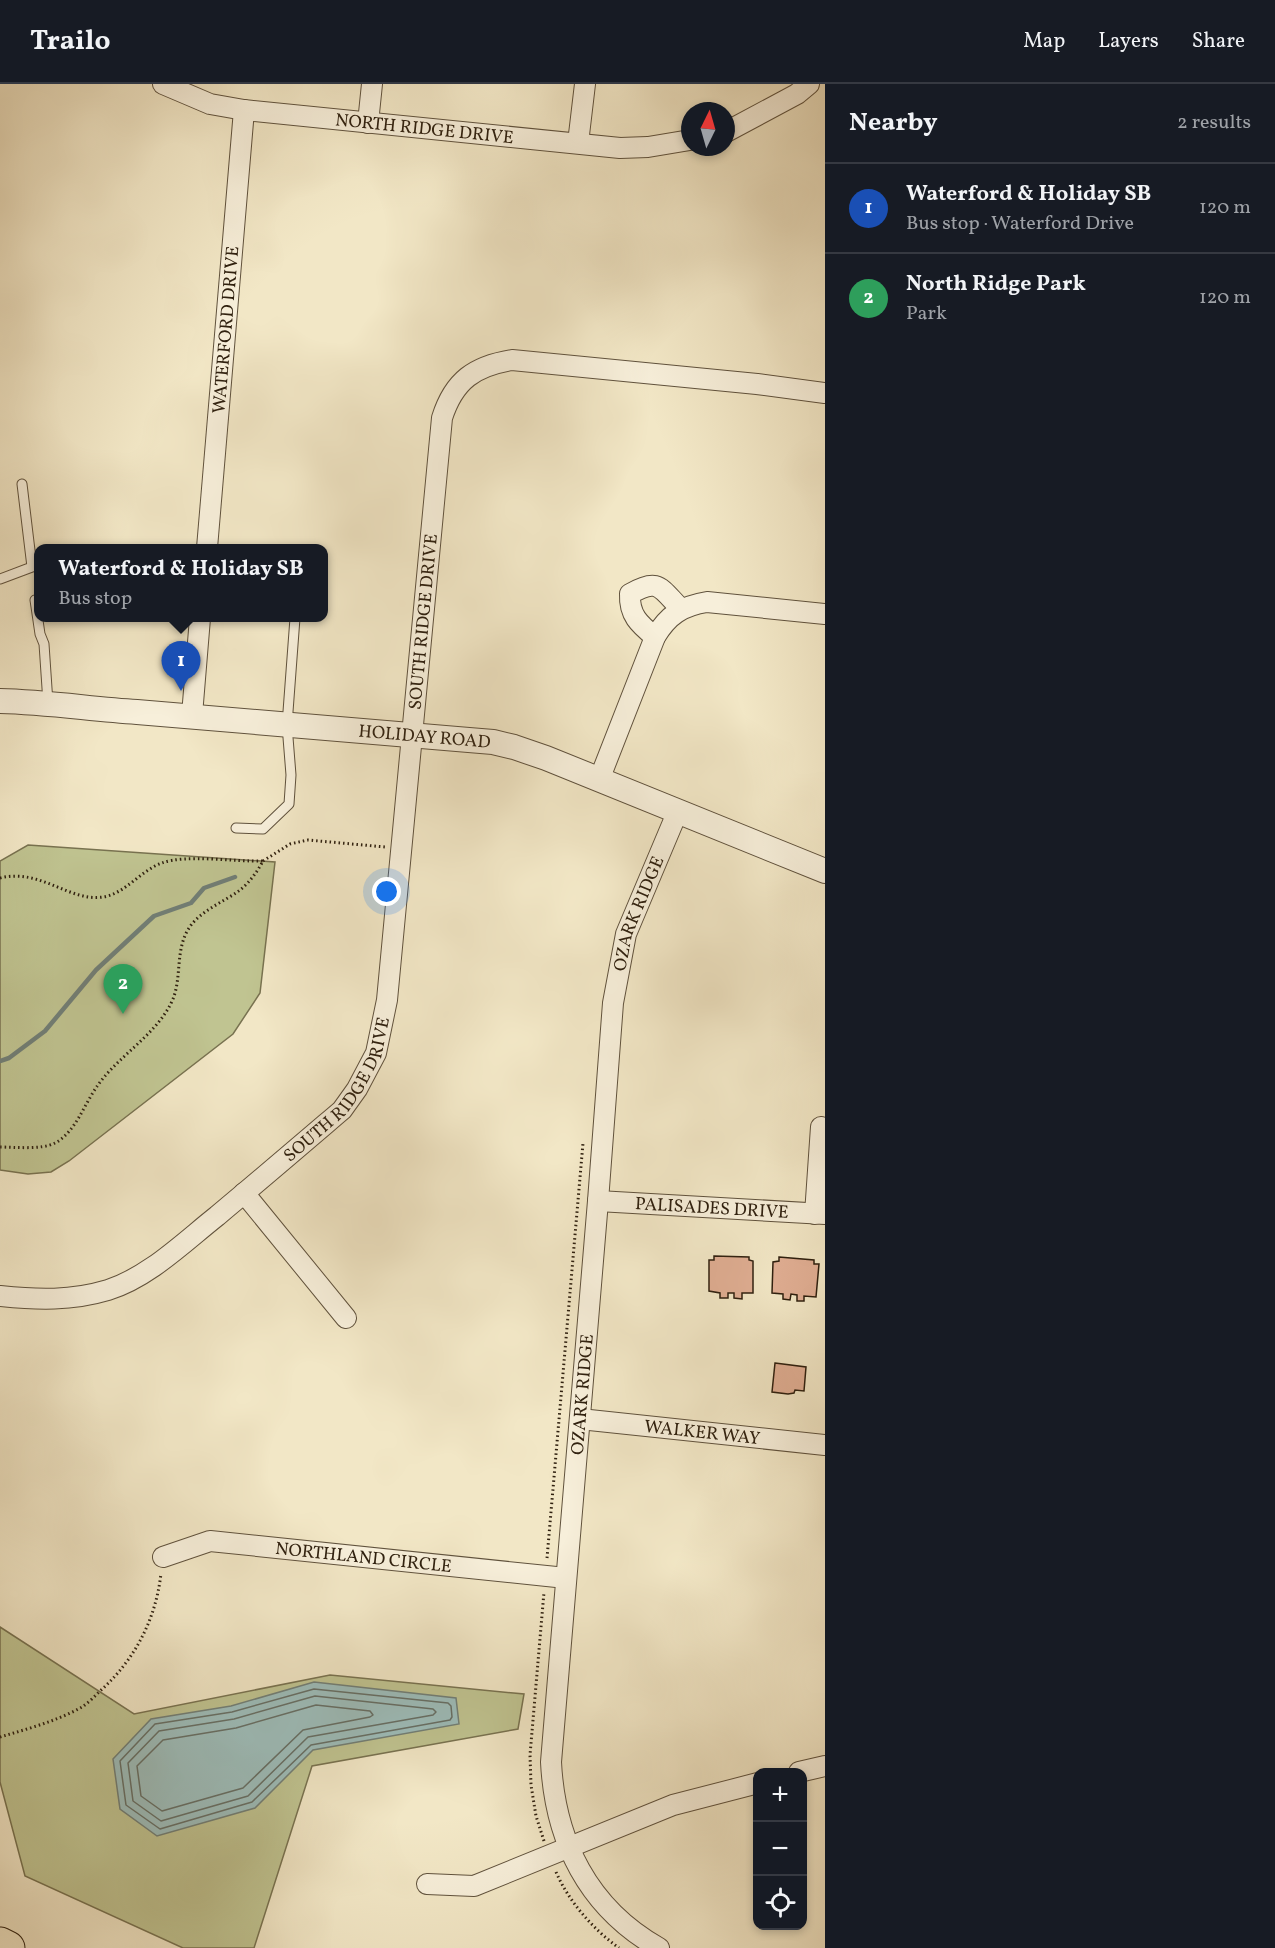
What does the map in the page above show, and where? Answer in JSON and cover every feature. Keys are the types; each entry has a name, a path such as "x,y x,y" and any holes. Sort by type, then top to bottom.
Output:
{"highway":[{"path":"0,1944 8,1948"}],"street":[{"name":"NORTH RIDGE DRIVE","path":"163,84 210,104 244,110 620,148 648,147 681,142"},
{"path":"368,123 372,84"},
{"path":"578,143 585,84"},
{"path":"735,127 797,94 809,84"},
{"name":"WATERFORD DRIVE","path":"207,544 244,110"},
{"name":"SOUTH RIDGE DRIVE","path":"0,1296 51,1300 76,1298 128,1282 181,1245 342,1110 357,1089 376,1053 387,1000 403,849 442,418 453,392 465,378 487,365 512,360 757,384 825,393"},
{"path":"655,637 636,621 629,607 630,594 646,585 658,586 681,609"},
{"path":"599,780 655,637 663,623 681,609 706,602 825,614"},
{"path":"192,715 200,622"},
{"name":"HOLIDAY ROAD","path":"0,701 48,703 493,742 514,747 599,780 825,871"},
{"name":"OZARK RIDGE","path":"659,1948 623,1923 602,1903 585,1879 567,1847 558,1820 552,1791 551,1762 613,1003 626,934 677,813"},
{"path":"820,1214 821,1127"},
{"path":"244,1193 346,1318"},
{"name":"PALISADES DRIVE","path":"598,1201 820,1214"},
{"name":"WALKER WAY","path":"580,1419 825,1445"},
{"name":"NORTHLAND CIRCLE","path":"163,1557 210,1541 566,1578"},
{"path":"807,1771 825,1766"},
{"path":"427,1884 474,1886 673,1805 753,1784"}],"lane":[{"path":"0,579 32,567 22,484"},
{"path":"38,622 44,644 48,703"},
{"path":"236,828 263,829 289,804 291,775 287,725 295,622"}],"path":[{"path":"0,1147 52,1145 66,1136 110,1070 148,1033 172,1000 176,987 179,952 189,928 200,916 241,889 255,875 263,861 290,843 308,840 403,849"},
{"path":"0,878 27,876 47,881 84,896 102,897 115,893 147,869 164,862 182,859 263,861"},
{"path":"536,1816 531,1785 530,1755 583,1140"},
{"path":"0,1737 33,1728 83,1706 114,1679 129,1662 158,1599 163,1557"}],"green space":[{"path":"28,845 275,862 260,993 233,1034 69,1161 51,1172 28,1174 0,1170 0,861"},
{"path":"0,1627 134,1714 330,1675 524,1694 518,1729 312,1766 254,1948 183,1948 25,1876 0,1782"}],"water":[{"path":"314,1682 456,1698 459,1724 313,1750 255,1808 157,1836 120,1809 113,1759 151,1719 231,1706"}],"building":[{"path":"714,1256 749,1257 749,1260 753,1261 753,1293 742,1293 742,1299 734,1298 734,1293 728,1293 728,1298 720,1298 720,1293 709,1291 709,1260 714,1260"},
{"path":"779,1257 814,1260 814,1264 819,1264 816,1297 804,1296 804,1301 797,1301 797,1295 791,1294 790,1300 783,1299 783,1294 772,1293 773,1262 779,1261"},
{"path":"775,1363 806,1367 804,1391 795,1390 794,1393 788,1394 772,1392"}],"waterway":[{"path":"0,1061 9,1058 45,1031 96,970 154,916 191,903 204,888 235,877"}],"place":[{"name":"Waterford & Holiday SB","path":"181,691"},
{"name":"North Ridge Park","path":"123,1014"}]}
